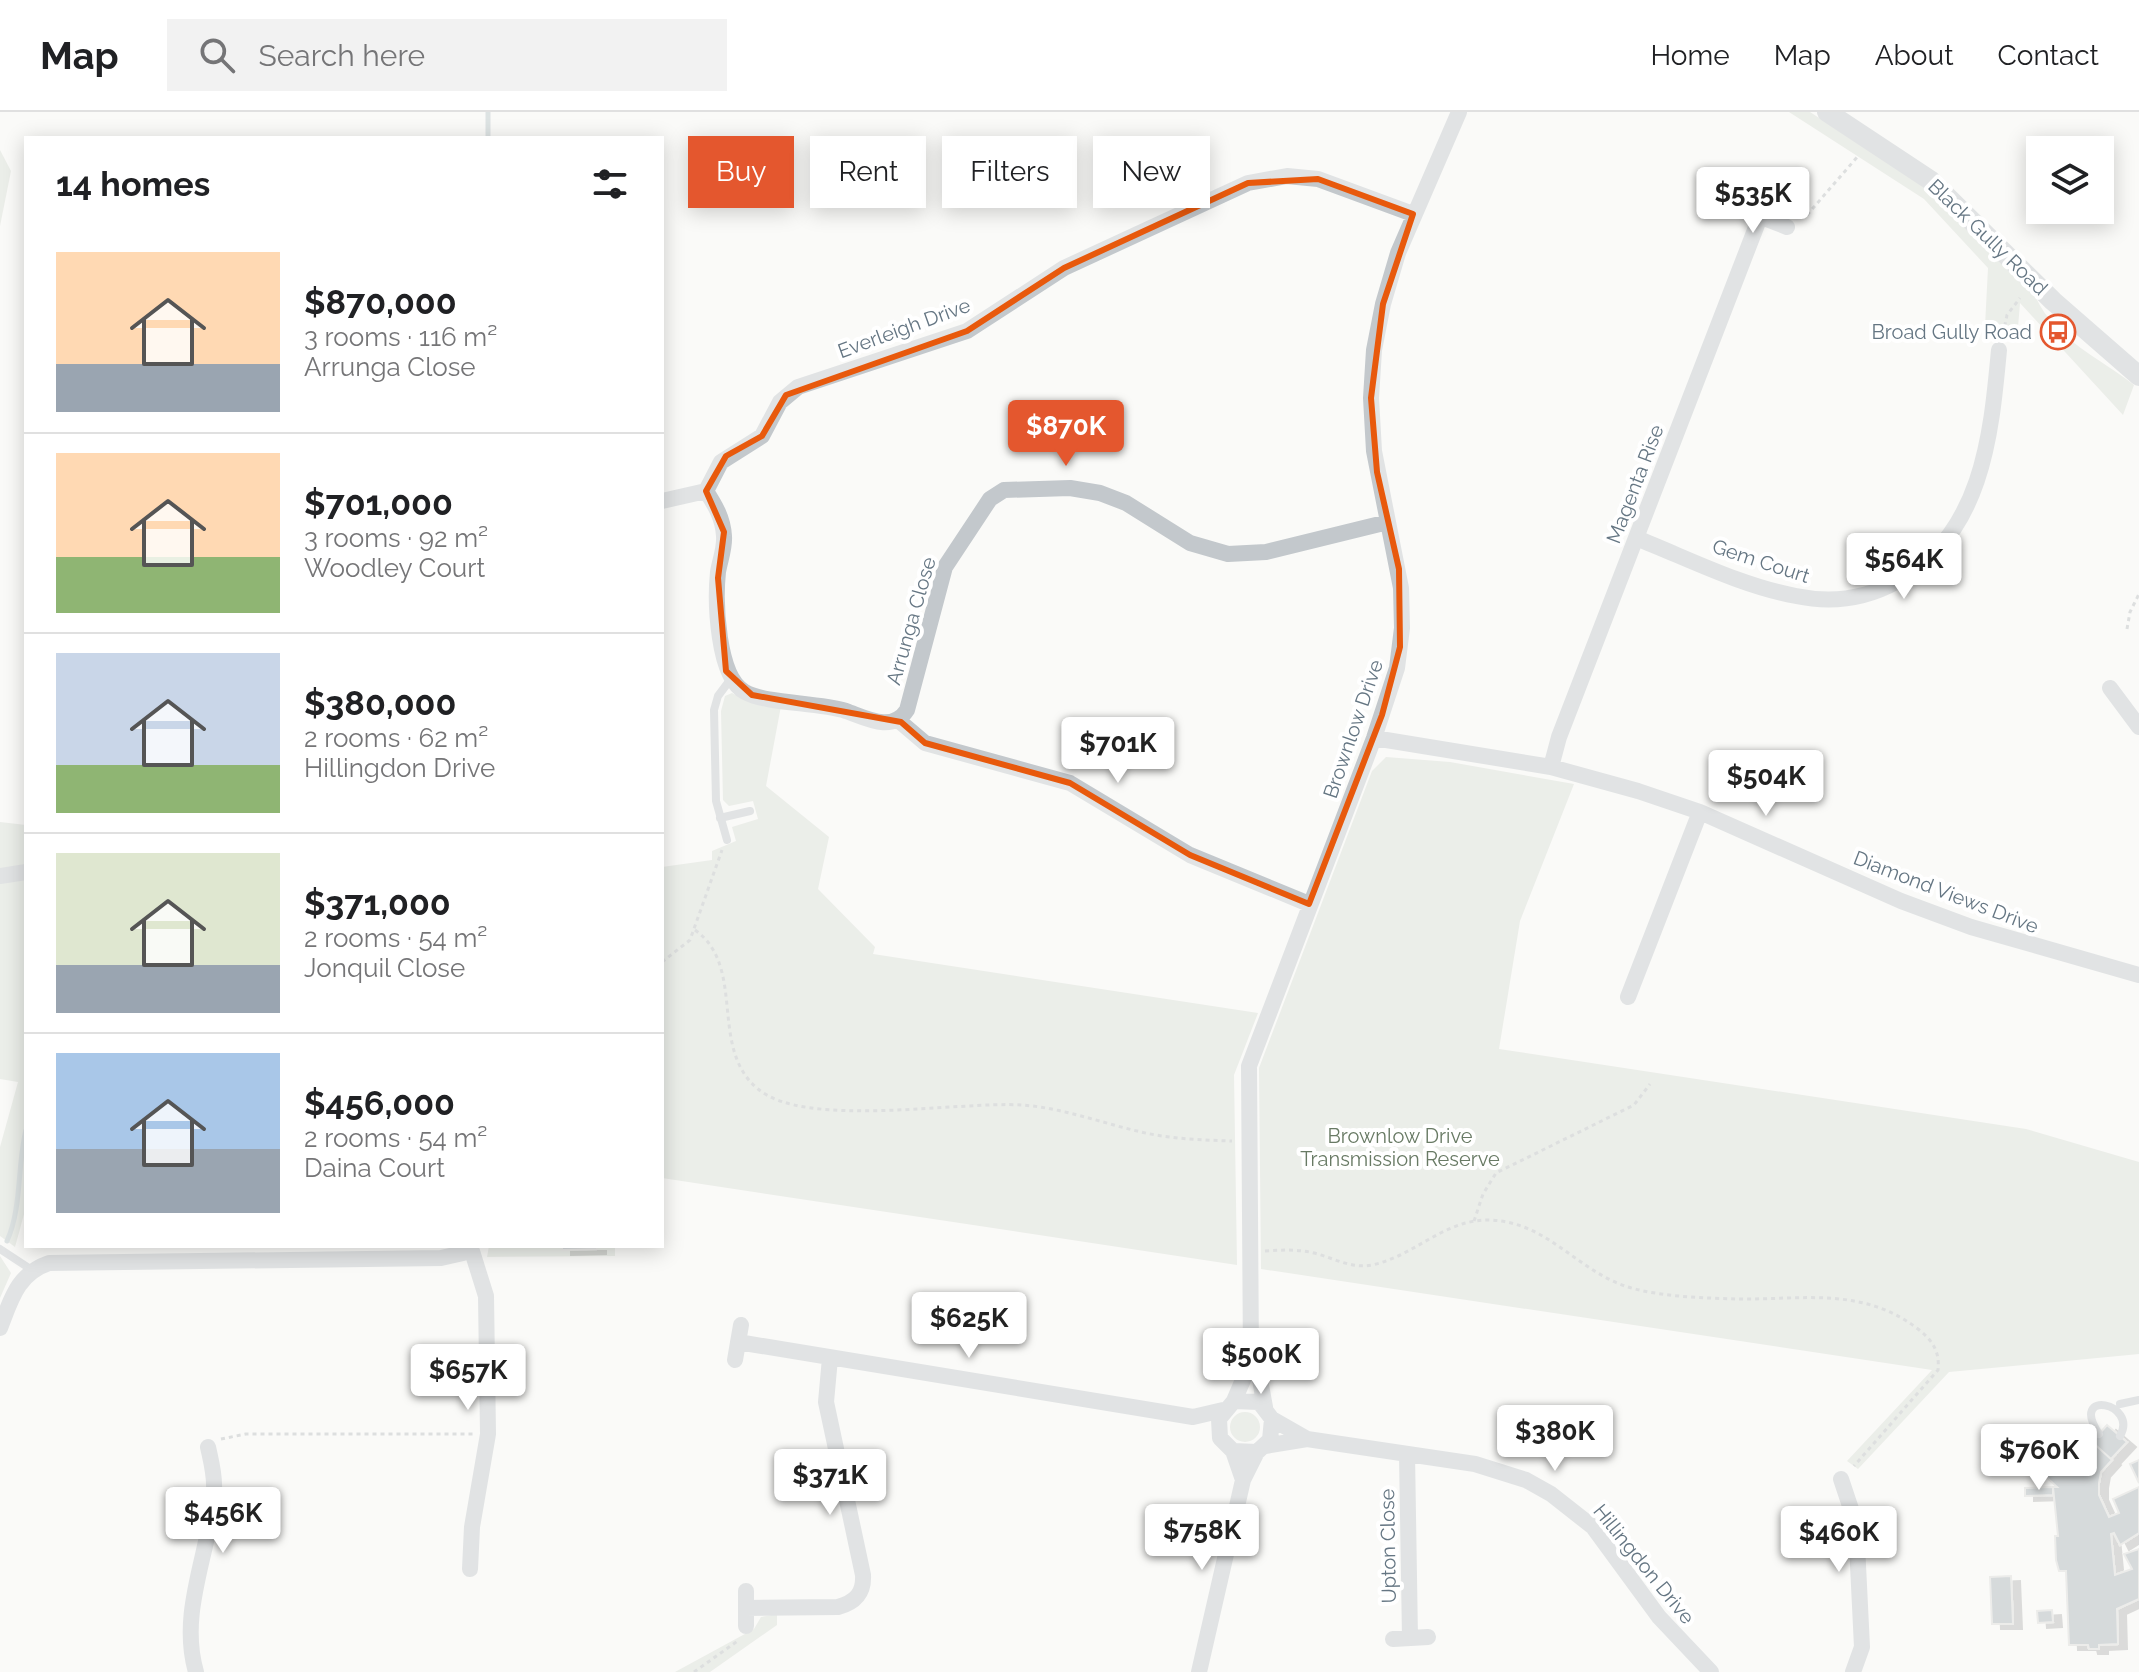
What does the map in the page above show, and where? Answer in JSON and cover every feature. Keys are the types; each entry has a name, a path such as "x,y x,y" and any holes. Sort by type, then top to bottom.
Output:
{"street":[{"name":"Brownlow Drive","path":"1228,1406 1251,1361 1247,1078 1251,1055 1374,738 1397,668 1402,628 1399,569 1374,451 1372,374 1383,304 1413,214 1459,112"},
{"name":"Black Gully Road","path":"1827,112 1930,180 2053,301 2139,376"},
{"name":"Everleigh Drive","path":"706,491 721,462 762,436 791,390 967,331 1050,275 1221,193 1262,179 1301,177 1345,187 1413,214"},
{"path":"1733,206 1787,227"},
{"name":"Magenta Rise","path":"1551,767 1559,737 1760,217"},
{"name":"Gem Court","path":"1636,538 1792,596 1849,598 1888,586 1937,552 1968,507 1988,440 1999,350"},
{"name":"Arrunga Close","path":"898,720 907,710 945,567 990,499 1004,490 1070,488 1100,493 1126,503 1190,543 1228,554 1266,552 1388,522"},
{"path":"664,501 706,491 719,513 724,532 718,586 724,663 730,680 752,695 826,706 877,721 898,720 925,743 1030,769 1070,783 1199,860 1309,904"},
{"path":"2110,688 2139,727"},
{"name":"Diamond Views Drive","path":"1374,738 1551,767 1700,812 1901,901 1971,927 2139,975"},
{"path":"1628,997 1700,812"},
{"path":"0,876 24,872"},
{"path":"0,1328 18,1284 32,1270 59,1262 441,1258 470,1248"},
{"path":"470,1569 472,1527 488,1434 486,1296 472,1248"},
{"path":"735,1360 739,1333 830,1358 1193,1417 1251,1399 1269,1413 1272,1434 1243,1480 1199,1672"},
{"path":"743,1633 746,1599 838,1607 864,1601 863,1575 826,1402 830,1358"},
{"name":"Brownlow Drive","path":"1251,1361 1258,1369 1269,1413"},
{"path":"1220,1438 1218,1429 1228,1406"},
{"name":"Hillingdon Drive","path":"1269,1413 1307,1439"},
{"path":"1193,1417 1233,1451 1243,1480"},
{"name":"Hillingdon Drive","path":"1261,1449 1307,1439 1407,1454 1503,1471 1551,1494 1593,1527 1659,1617 1711,1672"},
{"path":"196,1672 190,1642 191,1614 215,1487 208,1447"},
{"path":"1233,1451 1261,1449"},
{"name":"Upton Close","path":"1407,1454 1402,1638 1428,1637"},
{"path":"1841,1479 1856,1524 1862,1647 1853,1672"}],"lane":[{"path":"727,840 715,790 714,710 718,696 730,680"},
{"path":"720,818 750,811"},
{"path":"0,1249 32,1270"},
{"path":"2099,1434 2094,1424 2095,1413 2103,1405 2139,1400"},
{"path":"2119,1404 2132,1422 2120,1436"}],"path":[{"path":"1807,215 1860,154"},
{"path":"1999,350 2007,315 2020,298"},
{"path":"2127,629 2130,612 2139,594"},
{"path":"664,961 684,948 695,930 702,898 727,840"},
{"path":"695,930 711,944 720,965 730,1040 746,1076 757,1089 790,1105 868,1109 1025,1105 1159,1136 1248,1142"},
{"path":"1474,1221 1483,1194 1496,1173 1634,1105 1650,1084"},
{"path":"1250,1251 1304,1251 1352,1265 1371,1265 1445,1230 1474,1221 1506,1222 1536,1231 1592,1272 1635,1289 1740,1299 1820,1295 1862,1301 1909,1322 1932,1343 1939,1360 1936,1376 1841,1479"},
{"path":"208,1447 237,1434 488,1434"},
{"path":"694,1672 743,1633"}],"highlighted area":[{"path":"1318,179 1413,214 1383,304 1371,398 1377,472 1399,569 1400,647 1382,715 1309,904 1190,855 1070,783 925,743 901,722 752,695 726,671 718,578 724,532 706,491 726,456 762,436 786,395 967,331 1064,268 1248,183"}],"green space":[{"path":"1789,112 1810,112 1920,184 2036,298 2055,326 2134,385 2123,415 2020,303 2017,339 2009,333 1985,326 1988,268 1924,199"},
{"path":"0,150 11,171 0,226"},
{"path":"732,693 743,699 781,706 766,786 829,837 818,889 875,947 873,954 1258,1013 1234,1075 1237,1265 664,1178 664,867 712,860 712,851 736,841 732,827 758,819 753,801 729,806 723,800 721,711 725,696"},
{"name":"Brownlow Drive Transmission Reserve","path":"1386,757 1450,762 1574,784 1520,921 1499,1049 2026,1129 2139,1162 2139,1354 1949,1372 1858,1469 1847,1461 1932,1370 1261,1269 1259,1068 1372,771"},
{"path":"0,822 24,825 24,865 0,869"},
{"path":"24,879 24,1214 15,1247 0,1236 0,1147 18,1082 0,1079 0,883"},
{"path":"489,1248 615,1248 615,1256 487,1257"},
{"path":"0,1256 11,1273 0,1298"},
{"path":"1245,1412 1251,1413 1259,1421 1259,1433 1251,1441 1245,1442 1239,1441 1231,1433 1230,1427 1231,1421 1239,1413"},
{"path":"777,1614 777,1625 710,1672 675,1672 754,1629 761,1617"}],"building":[{"path":"562,1248 597,1248 597,1249"},
{"path":"2107,1425 2127,1442 2111,1459 2092,1442"},
{"path":"2055,1432 2063,1440 2067,1436 2082,1450 2091,1441 2112,1460 2101,1472 2099,1483 2099,1495 2109,1517 2119,1513 2113,1499 2139,1487 2139,1533 2120,1545 2114,1533 2111,1534 2115,1575 2132,1569 2124,1554 2139,1549 2139,1599 2117,1609 2118,1644 2099,1645 2099,1649 2089,1649 2088,1645 2069,1645 2066,1571 2059,1571 2056,1560 2055,1536 2058,1536 2053,1487 2057,1487 2029,1461"},
{"path":"2139,1460 2139,1483 2130,1464"},
{"path":"2053,1487 2053,1495 2025,1496 2025,1488"},
{"path":"2011,1576 2013,1624 1992,1624 1990,1577"},
{"path":"2052,1610 2053,1622 2038,1623 2037,1611"}],"waterway":[{"path":"488,112 488,136"},
{"path":"7,1241 15,1215 24,1141"}],"place":[{"name":"Broad Gully Road","path":"2058,332"}]}
